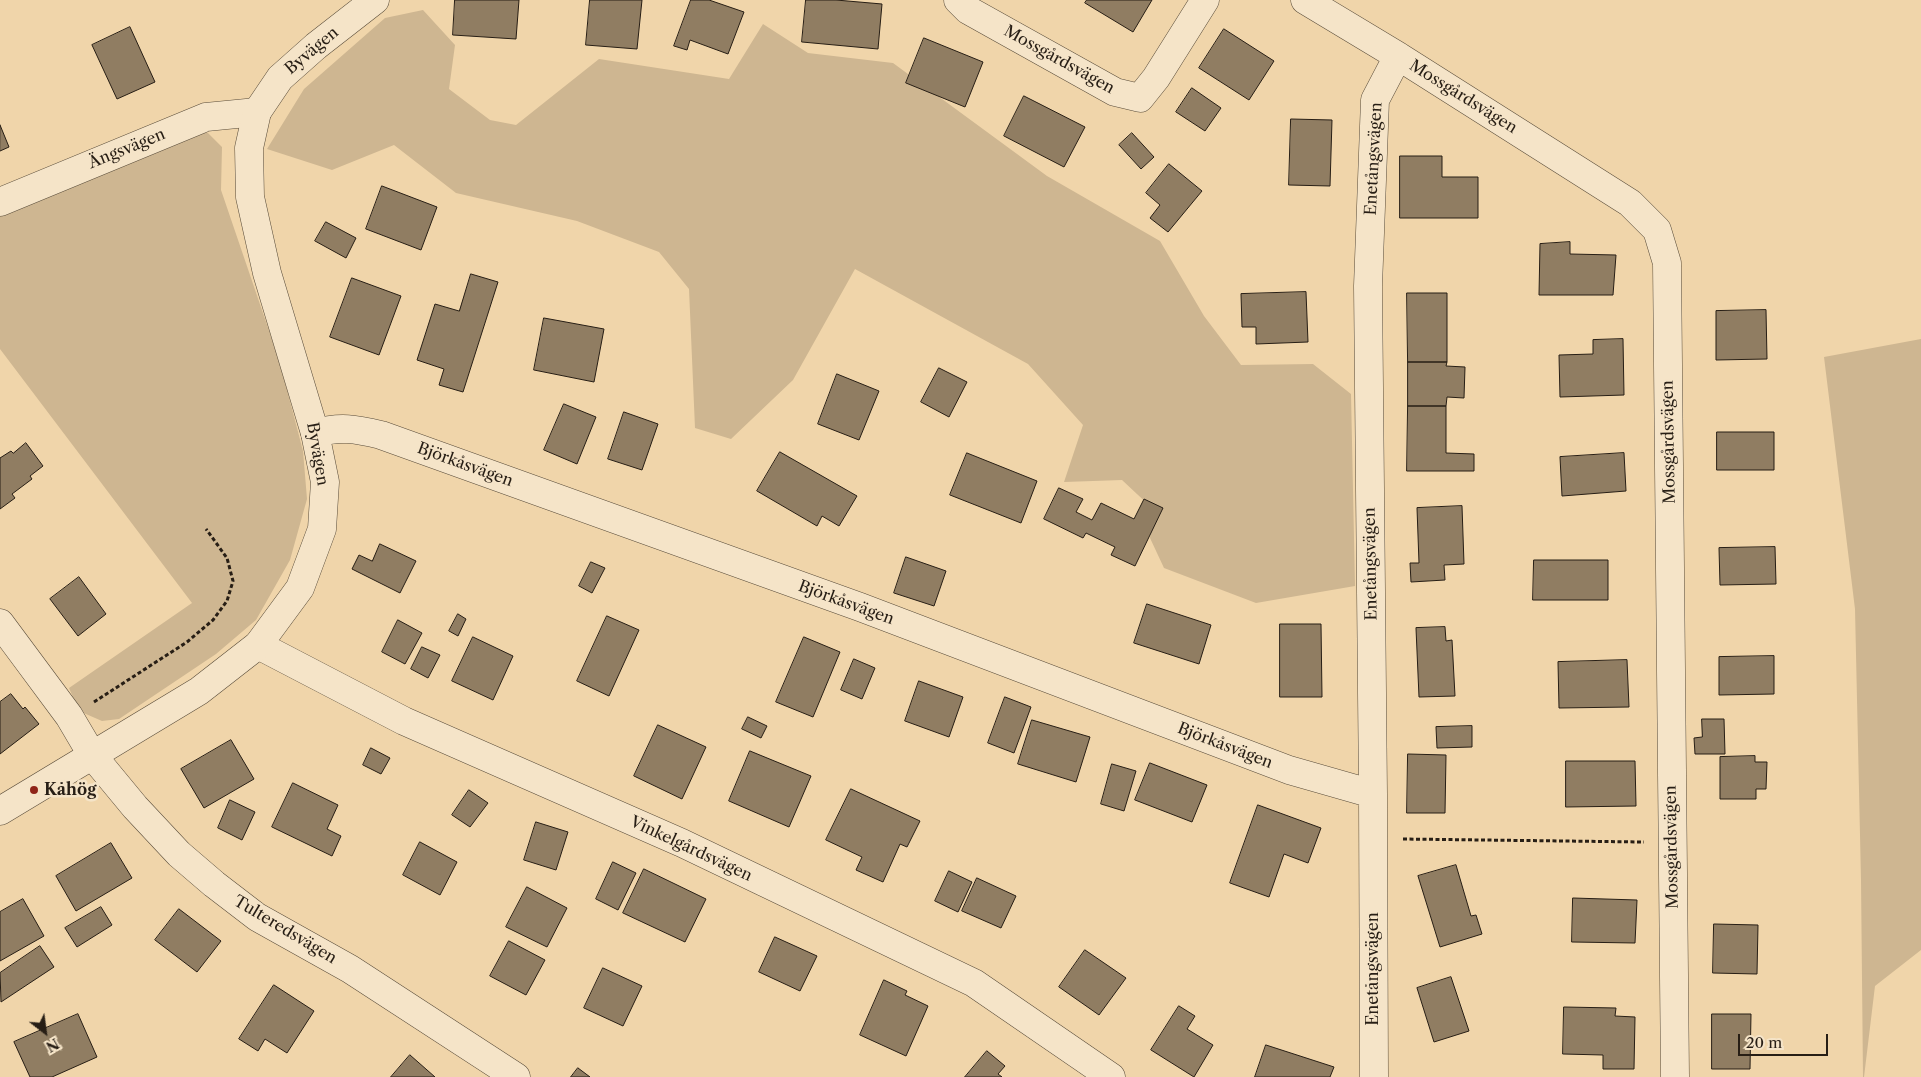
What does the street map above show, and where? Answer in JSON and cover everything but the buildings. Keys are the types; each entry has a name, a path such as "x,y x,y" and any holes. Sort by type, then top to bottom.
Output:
{"street":[{"name":"Byvägen","path":"0,811 199,691 258,645 300,588 322,529 325,482 315,433 267,273 250,197 249,148 257,112 280,78 316,46 375,0"},
{"name":"Mossgårdsvägen","path":"958,0 968,10 1115,92 1140,98 1156,78 1205,0"},
{"name":"Mossgårdsvägen","path":"1305,0 1398,56 1630,203 1657,230 1667,262 1674,1077"},
{"name":"Enetångsvägen","path":"1374,1077 1368,286 1375,100 1398,56"},
{"name":"Ängsvägen","path":"0,202 206,117 257,112"},
{"name":"Björkåsvägen","path":"315,433 332,429 352,428 381,434 860,607 1289,770 1373,794"},
{"name":"Tulteredsvägen","path":"0,623 69,716 92,755 135,807 179,854 214,884 257,916 350,969 516,1077"},
{"name":"Vinkelgårdsvägen","path":"258,645 404,722 682,843 974,983 1111,1077"}],"path":[{"path":"69,716 116,689 187,642 213,620 227,601 233,581 227,558 206,529"},
{"path":"1373,839 1672,842"}],"shaded area":[{"path":"423,10 455,45 449,89 490,120 516,125 599,59 729,79 763,24 808,53 893,63 1047,176 1160,241 1204,316 1241,365 1313,364 1351,394 1355,586 1256,603 1164,568 1150,538 1153,509 1122,480 1064,482 1083,425 1028,364 855,269 793,380 731,439 695,428 689,289 659,252 577,221 456,193 394,145 332,170 267,149 304,89 385,18"},
{"path":"184,132 208,133 222,147 221,190 280,363 303,451 307,499 290,560 256,620 216,654 119,719 102,721 79,711 69,688 192,603 0,349 0,210"},
{"path":"1921,339 1921,950 1875,986 1863,1077 1855,609 1824,357"}],"place":[{"name":"Kåhög","path":"34,790"}]}
